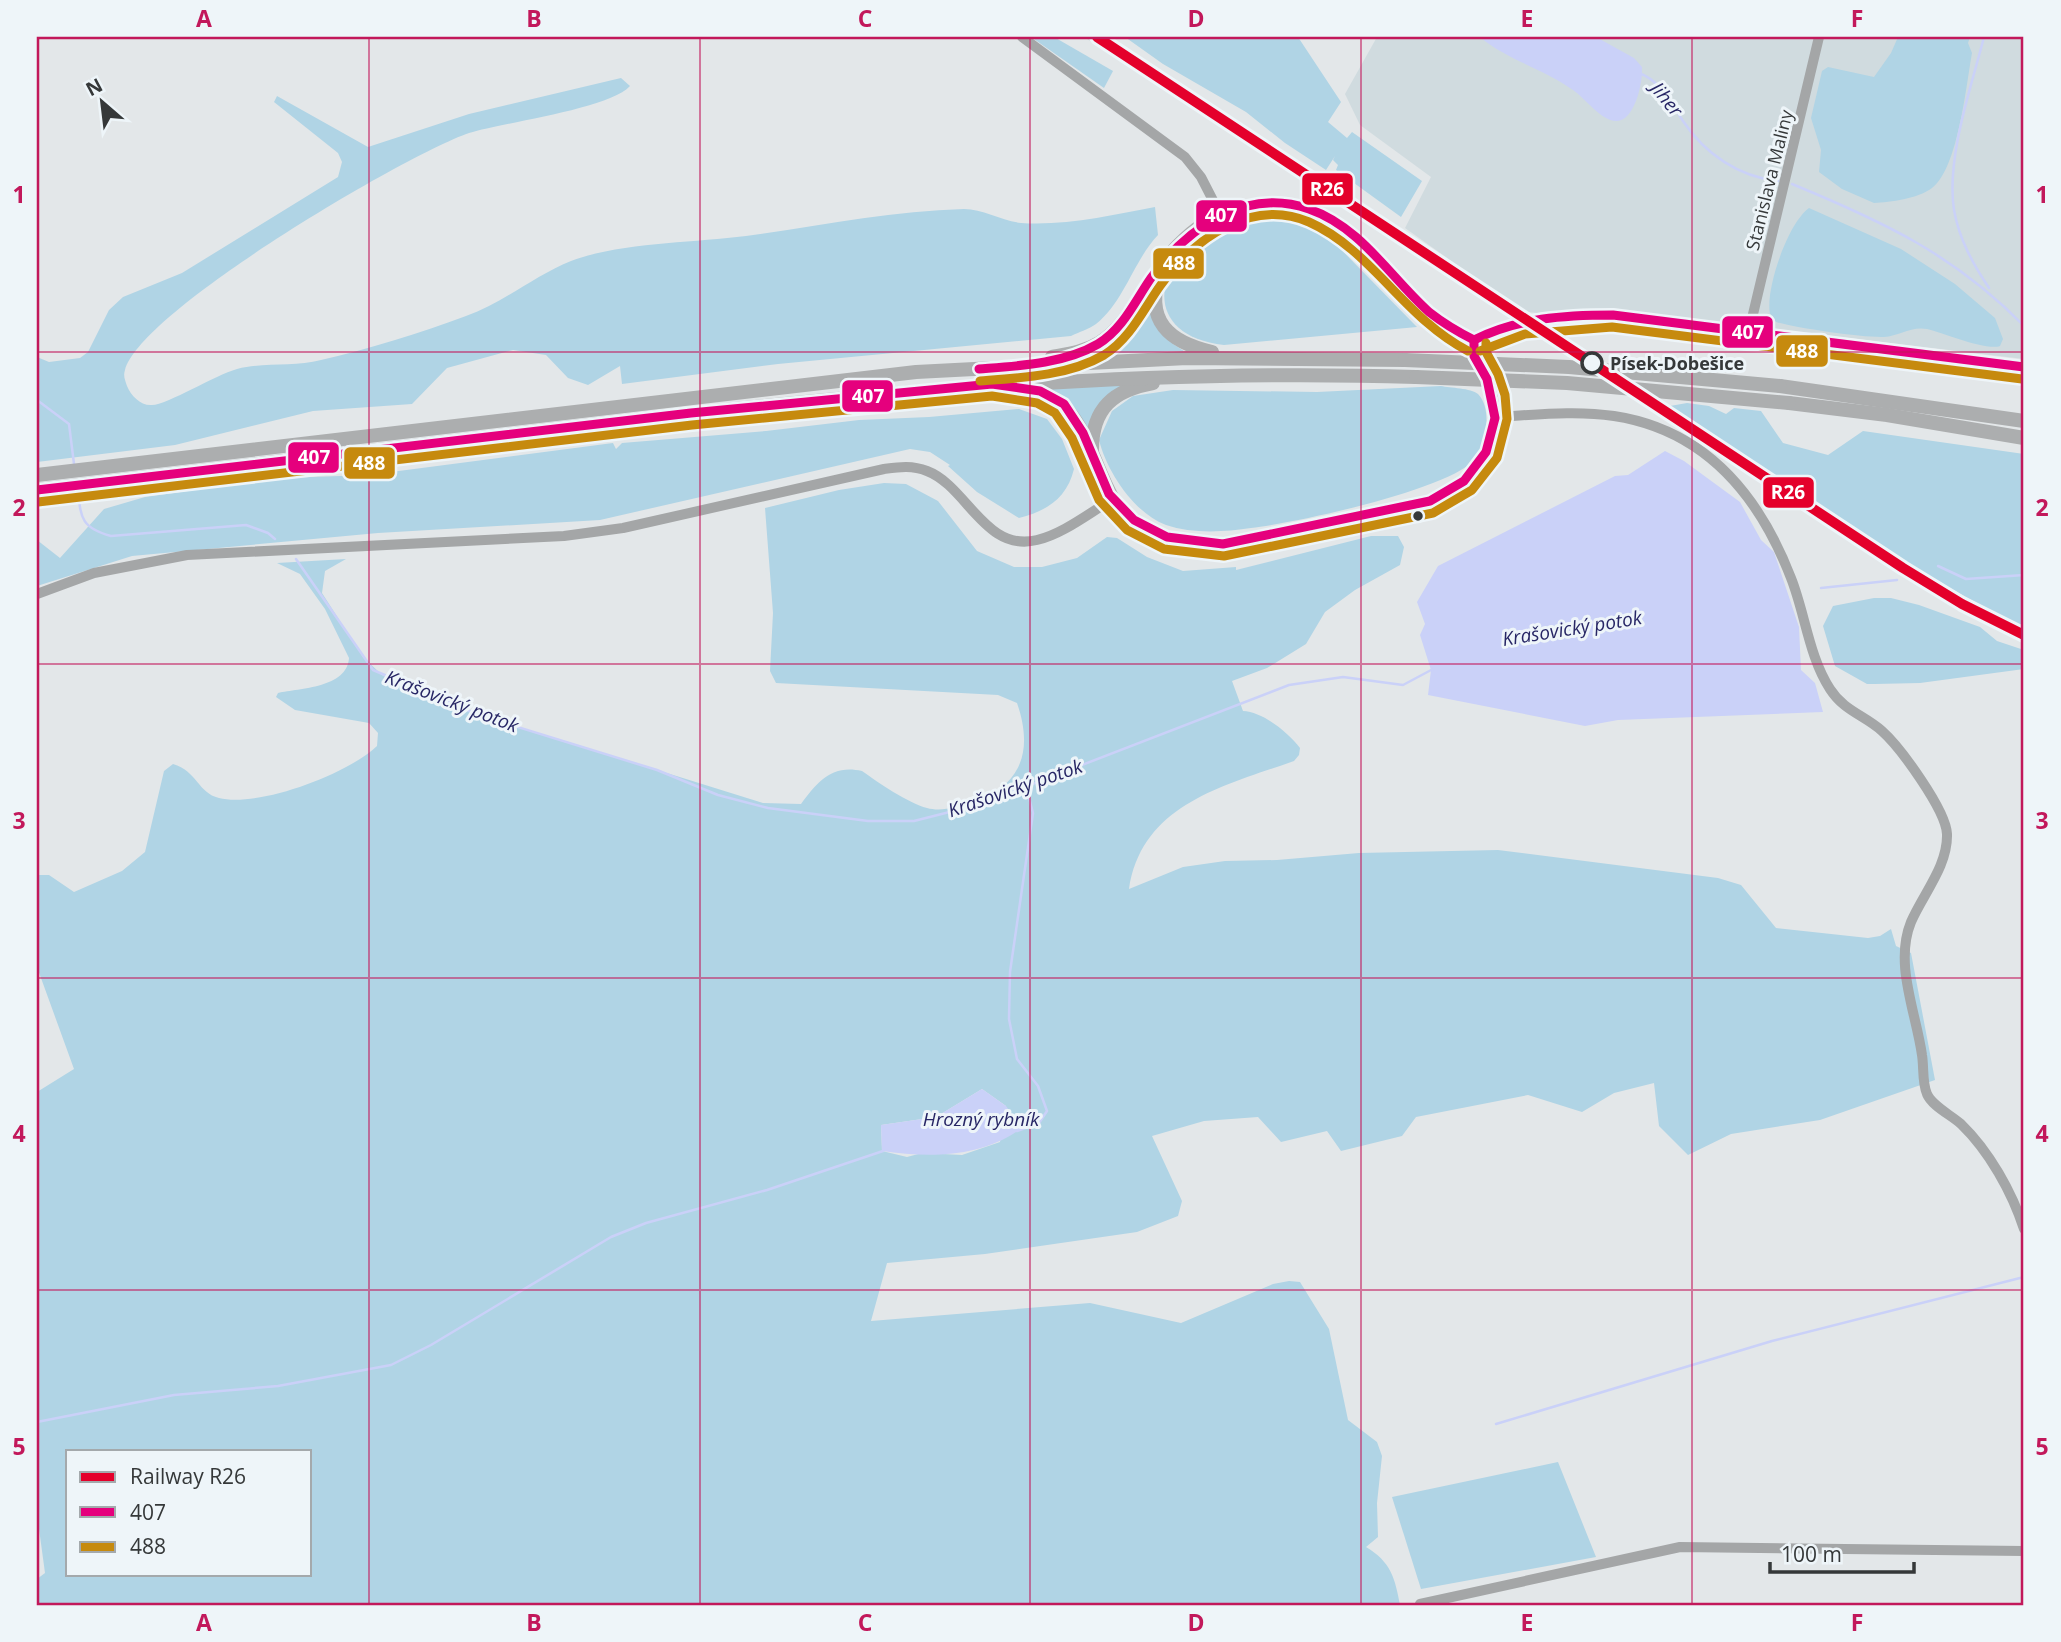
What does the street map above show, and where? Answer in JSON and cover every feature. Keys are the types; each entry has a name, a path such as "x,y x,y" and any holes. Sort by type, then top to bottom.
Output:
{"highway":[{"path":"1003,367 1077,353 1097,344 1125,318 1166,259 1191,232 1220,214"},
{"path":"1166,259 1158,277 1155,301 1166,329 1189,347 1239,358"},
{"path":"37,475 916,372 1239,358 1405,360 1583,368 1780,386 2024,421"},
{"path":"1092,451 1094,423 1111,397 1132,387 1193,375"},
{"path":"37,490 730,409 992,384 1193,375 1416,377 1567,383 1789,403 1887,415 2024,438"},
{"path":"992,384 1040,390 1056,398 1071,414 1092,451 1113,499"}],"street":[{"path":"1022,37 1185,158 1201,177 1220,214 1241,207 1273,203 1308,209 1331,219 1373,253 1443,325 1474,340 1504,328 1586,314 1749,331 2024,368"},
{"name":"Stanislava Maliny","path":"1749,331 1819,37"},
{"path":"37,594 94,573 187,555 564,536 623,528 872,471 909,466 929,472 947,484 984,523 997,533 1017,541 1034,541 1051,536 1113,499 1149,530 1195,545 1223,544 1402,507 1449,493 1466,481 1487,453 1496,417 1488,381 1472,354 1474,340"},
{"path":"1496,417 1611,416 1664,429 1689,442 1717,464 1745,491 1762,513 1778,543 1829,688 1843,706 1884,732 1936,801 1944,818 1947,833 1945,855 1911,923 1905,952 1926,1093 1962,1125 1984,1152 2005,1185 2024,1229"},
{"path":"1420,1604 1680,1547 2024,1551"}],"shaded area":[{"path":"1031,37 1054,37 1113,71 1104,88"},
{"path":"1084,37 1110,37 1457,265 1405,228 1431,177 1360,125 1345,94 1377,37 2024,37 2024,359 1615,310 1548,314 1527,312 1907,562 1966,598 2024,627 2024,643 1958,610 1899,574"},
{"path":"1125,37 1298,37 1341,102 1328,122 1347,138 1352,132 1422,181 1401,217 1336,170 1338,165 1333,160 1335,156 1326,170 1285,143 1246,112 1163,64"},
{"path":"1898,37 1970,37 1968,43 1972,53 1960,126 1941,178 1932,188 1919,195 1874,203 1842,189 1819,172 1821,150 1811,118 1822,71 1828,67 1874,77 1891,53"},
{"path":"621,78 630,86 601,102 469,133 437,147 391,170 280,237 225,274 177,311 142,343 124,372 131,393 144,404 159,404 237,369 311,362 376,346 480,311 571,261 612,250 746,236 909,213 964,209 1014,222 1038,224 1089,219 1155,207 1158,235 1106,315 1093,326 1071,336 778,364 622,384 620,366 588,385 568,378 546,355 513,350 447,368 412,404 313,411 175,445 37,462 37,357 49,362 80,358 88,352 109,310 123,297 182,273 338,177 342,162 338,153 274,102 277,96 368,147 469,114"},
{"path":"1809,208 1901,249 1955,284 1995,318 2003,339 2000,346 1975,344 1927,329 1875,337 1814,330 1776,322 1770,314 1769,303 1775,273 1793,227"},
{"path":"1250,214 1302,219 1321,229 1417,327 1224,345 1199,339 1181,330 1169,316 1164,300 1166,283 1173,265 1186,248 1204,232 1226,221"},
{"path":"1149,289 1173,344 1184,351 1091,354"},
{"path":"1124,385 1109,394 1099,406 1088,435 1047,388"},
{"path":"1441,386 1471,390 1483,401 1486,427 1482,446 1474,460 1434,483 1404,493 1272,525 1209,531 1166,525 1143,511 1124,490 1108,465 1099,440 1112,411 1133,396 1173,390 1317,392"},
{"path":"1687,403 1709,406 1726,414 1734,408 1761,411 1783,443 1828,455 1863,431 2024,454 2024,627 1932,578 1888,551 1670,406"},
{"path":"1019,409 1047,419 1062,439 1074,469 1066,488 1054,502 1019,518 977,492 948,466 950,465 930,452 910,449 600,520 378,533 132,556 37,586 37,540 60,558 104,509 145,497 282,478 368,475 613,443 616,449 622,443 859,420"},
{"path":"884,483 906,484 938,501 977,551 1014,567 1042,567 1077,558 1107,537 1117,538 1147,557 1183,571 1236,567 1236,570 1371,536 1398,536 1404,547 1400,565 1355,590 1325,612 1306,644 1267,668 1232,681 1243,711 1259,715 1282,730 1300,748 1299,755 1294,761 1214,790 1190,802 1168,818 1150,837 1137,860 1129,889 1183,867 1225,861 1277,860 1359,853 1498,850 1718,878 1741,885 1776,928 1868,938 1880,936 1891,929 1896,946 1911,953 1935,1080 1820,1120 1731,1134 1688,1155 1659,1126 1654,1083 1614,1093 1582,1112 1528,1095 1416,1117 1402,1136 1341,1151 1327,1131 1281,1142 1258,1117 1204,1121 1152,1136 1182,1201 1178,1216 1137,1232 985,1254 887,1263 871,1321 1090,1303 1181,1323 1273,1284 1300,1282 1329,1329 1348,1420 1377,1442 1382,1456 1377,1503 1378,1537 1366,1547 1386,1565 1396,1587 1400,1605 37,1605 37,1579 45,1573 37,1514 37,1092 74,1069 37,967 37,875 49,875 74,892 122,871 145,852 164,771 173,764 187,772 206,792 219,798 236,800 256,798 302,786 346,767 377,746 378,733 369,723 295,710 276,697 278,693 310,688 331,681 346,668 349,658 325,609 300,574 277,563 346,559 325,571 322,593 363,657 382,675 468,711 763,803 801,804 819,782 842,770 862,771 903,797 932,809 970,803 1001,788 1012,777 1023,752 1024,737 1017,703 998,695 776,683 770,671 773,613 765,508 839,490","holes":["982,1089 1006,1106 1000,1142 962,1155 922,1153 907,1157 882,1151 881,1125 936,1117"]},
{"path":"1874,598 1891,598 1919,605 1980,627 1997,641 2024,650 2024,669 1920,683 1867,684 1835,666 1823,626 1833,606"},
{"path":"1558,1462 1596,1557 1421,1589 1392,1497"}],"water":[{"path":"1480,37 1596,37 1634,58 1642,67 1637,99 1623,119 1617,121 1605,118 1562,83 1502,52"},
{"path":"1665,451 1684,461 1740,502 1761,540 1774,552 1799,627 1801,670 1815,683 1823,712 1618,720 1585,726 1428,695 1431,670 1420,635 1425,624 1417,602 1438,566 1615,476 1628,475"},
{"name":"Hrozný rybník","path":"982,1089 1006,1106 1022,1128 990,1145 955,1153 918,1155 882,1151 881,1125 936,1117"}],"waterway":[{"path":"1984,37 1961,123 1952,190 1956,221 1963,241 1989,288"},
{"name":"Jiher","path":"1639,73 1659,87 1692,133 1712,153 1750,175 1778,181"},
{"name":"Jiher","path":"1792,184 1887,226 1916,242 1971,279 2024,326"},
{"name":"Krašovický potok","path":"37,400 69,424 74,464"},
{"name":"Krašovický potok","path":"78,492 85,521 94,530 111,536 246,525 268,533 275,539"},
{"name":"Krašovický potok","path":"296,559 373,670 479,715 657,770 718,795 768,808 868,821 914,821 981,804 1289,685 1343,677 1403,685 1433,669"},
{"name":"Krašovický potok","path":"1938,566 1966,579 2024,575"},
{"name":"Krašovický potok","path":"1821,588 1897,580"},
{"path":"1017,1131 1039,1123 1047,1111 1038,1086 1017,1059 1009,1019 1010,972 1033,813 1026,786"},
{"path":"37,1422 174,1395 278,1386 391,1365 431,1345 611,1237 646,1223 767,1190 883,1151"},
{"path":"1496,1424 1772,1341 2024,1277"}],"rail line":[{"name":"R26","path":"1097,37 1903,568 1962,604 2024,635"}],"transit line":[{"name":"407","path":"979,369 1055,360 1098,344 1122,323 1151,278 1182,243 1220,216 1262,203 1309,209 1327,217 1360,240 1429,312 1474,340"},
{"name":"488","path":"980,381 1059,372 1104,355 1129,332 1160,286 1189,253 1225,227 1265,215 1287,216 1309,222 1331,234 1370,266 1425,320 1468,351"},
{"name":"407","path":"1474,340 1524,322 1613,315 2024,367"},
{"name":"488","path":"1480,351 1525,334 1612,327 2022,379"},
{"name":"407","path":"37,490 691,413 992,384 1040,391 1064,404 1083,433 1109,494 1134,520 1167,537 1223,544 1430,501 1464,481 1486,452 1495,418 1487,379 1474,356 1474,340"},
{"name":"488","path":"38,502 692,425 992,396 1037,403 1055,413 1072,438 1099,500 1127,530 1164,549 1224,556 1433,513 1472,490 1497,458 1507,419 1505,395 1486,352 1486,343"}],"place":[{"name":"Písek-Dobešice","path":"1592,363"}]}
